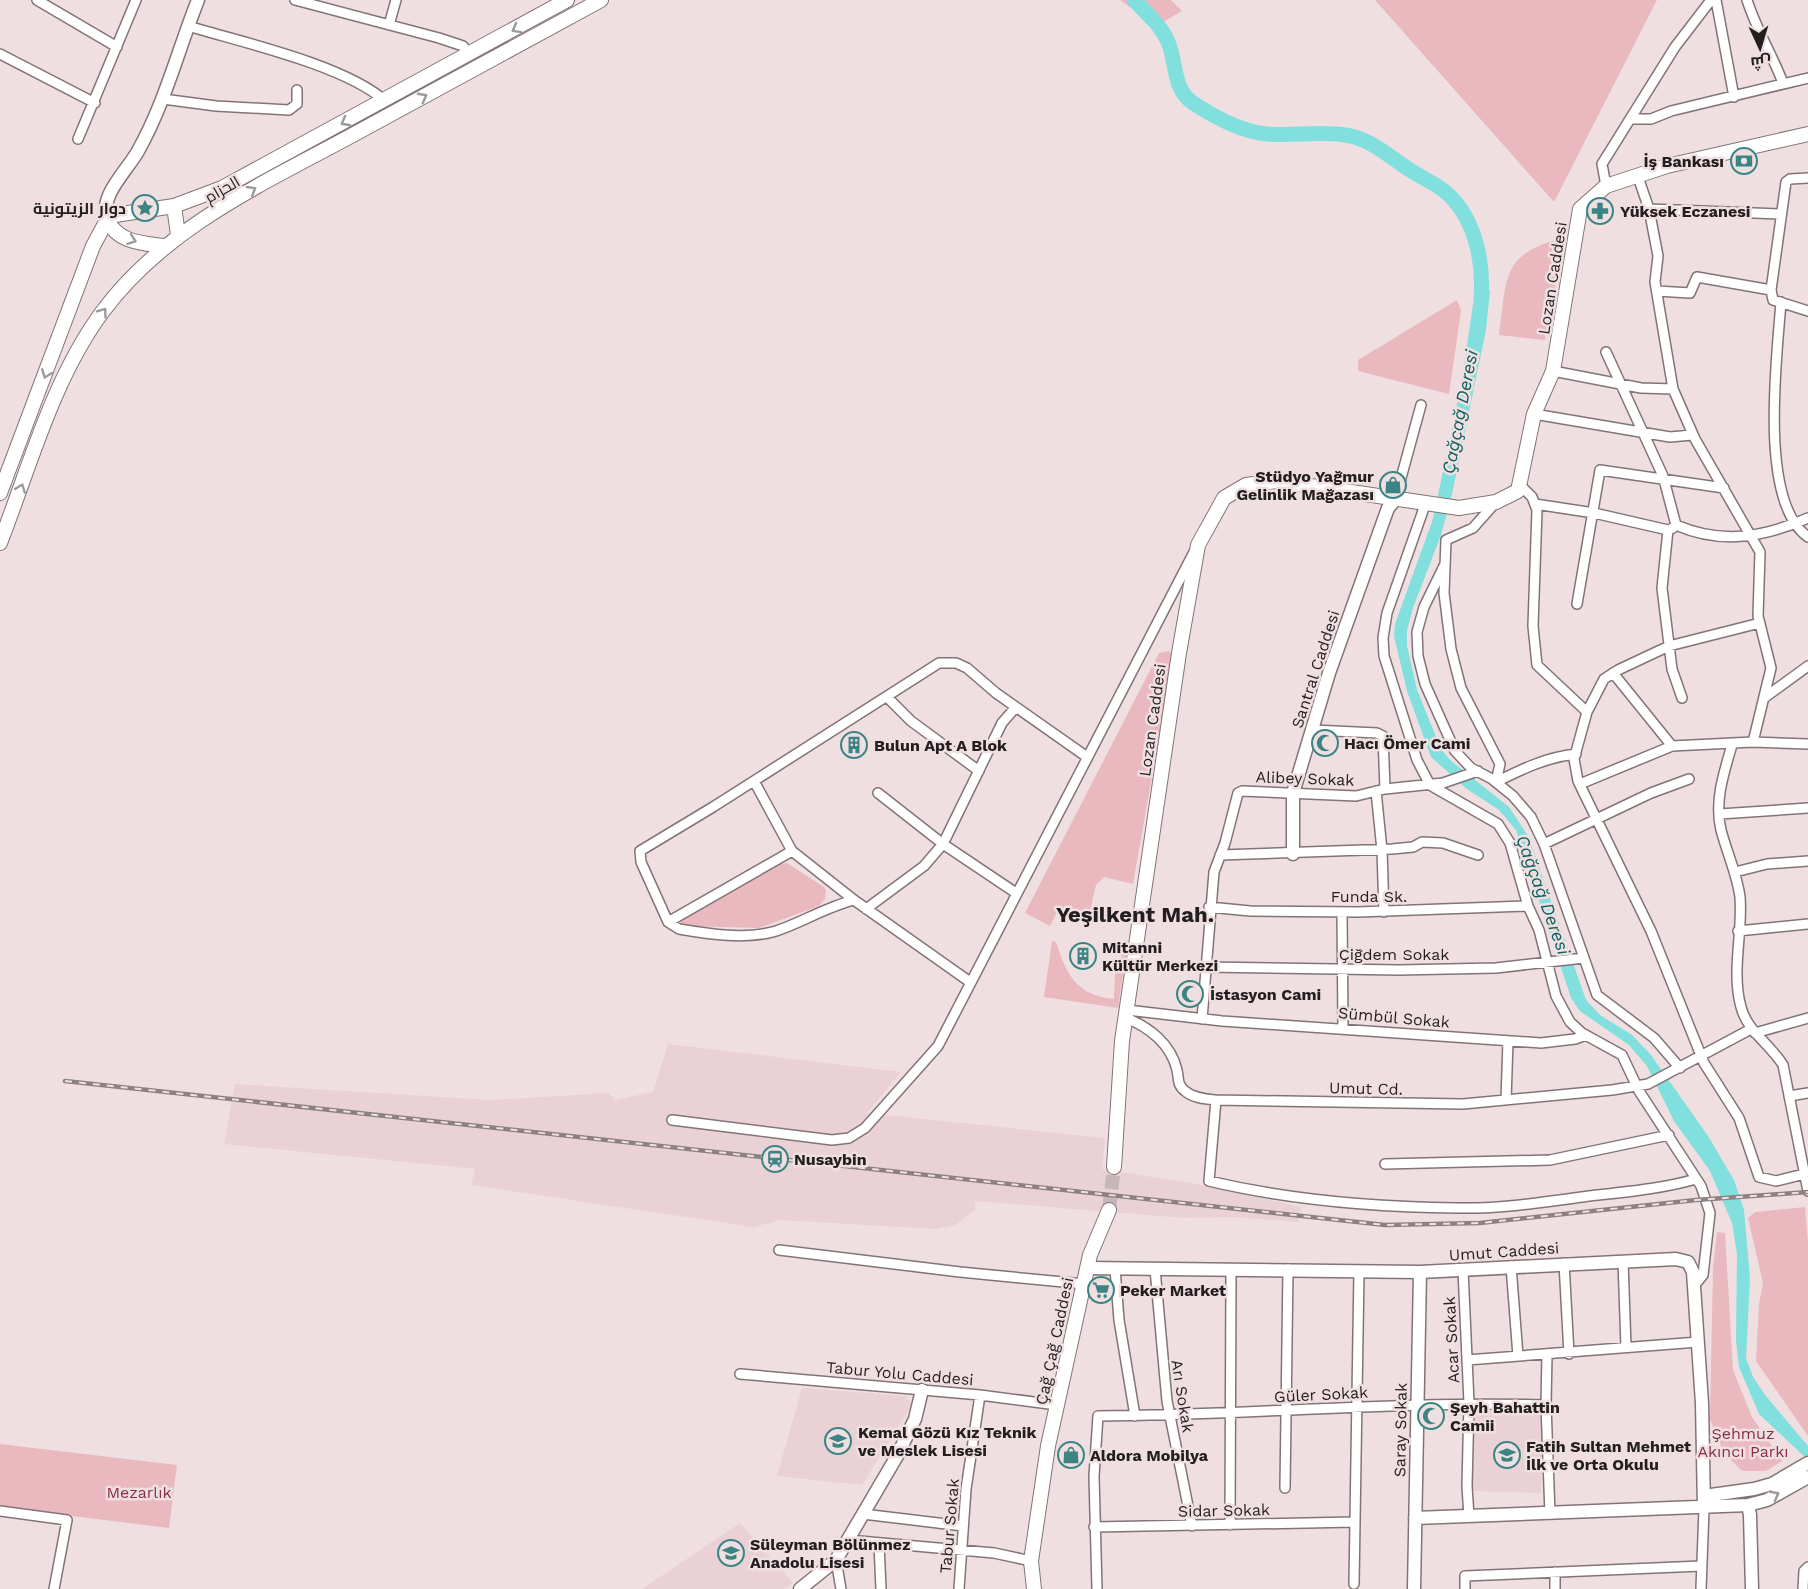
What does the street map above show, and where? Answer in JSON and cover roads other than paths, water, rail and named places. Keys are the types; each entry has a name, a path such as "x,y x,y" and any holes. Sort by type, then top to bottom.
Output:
{"main road":[{"name":"الحزام","path":"107,220 115,215 174,206 222,188 567,0"},
{"name":"الحزام","path":"0,543 58,394 80,346 121,289 164,246 285,171 601,0"},
{"name":"Lozan Caddesi","path":"1520,485 1534,414 1553,371 1580,209 1606,186 1667,166 1808,134"},
{"path":"174,206 178,236"},
{"path":"0,492 93,246 107,220 114,231 127,240 164,246"},
{"name":"Lozan Caddesi","path":"1114,1167 1126,1014 1179,653 1198,545 1224,498 1246,485 1277,481 1459,508 1496,502"},
{"path":"1496,502 1518,491 1520,485"},
{"name":"Çağ Çağ Caddesi","path":"1034,1589 1031,1561 1048,1446 1090,1255 1109,1210"}],"street":[{"path":"37,0 117,47"},
{"path":"78,139 95,103 136,0"},
{"path":"107,220 105,207 107,198 139,149 163,99 198,0"},
{"path":"295,0 463,46 469,55"},
{"path":"389,25 396,0"},
{"path":"1606,186 1602,165 1675,48 1710,0"},
{"path":"1716,0 1734,97"},
{"path":"1747,0 1759,34 1767,42 1783,83"},
{"path":"188,26 300,59 374,91 384,101"},
{"path":"0,54 95,103"},
{"path":"0,62 18,65"},
{"path":"1631,119 1651,119 1671,111 1808,78"},
{"path":"163,99 216,106 289,110 297,104 297,90"},
{"path":"1638,177 1649,209 1658,255 1655,282 1673,389 1692,435 1760,552 1760,623 1772,668 1752,742"},
{"path":"1808,178 1790,179 1786,182 1771,290 1773,300 1808,311"},
{"path":"1649,209 1781,214"},
{"path":"1657,291 1690,293 1697,277 1771,290"},
{"path":"1781,302 1775,380 1774,459 1781,494 1796,523 1808,537"},
{"path":"1606,352 1646,434 1664,480 1672,528 1662,588 1672,669 1682,698"},
{"path":"1553,371 1621,384 1673,389"},
{"path":"1395,500 1421,405"},
{"path":"1534,414 1670,438 1692,435"},
{"path":"1577,604 1600,470 1724,488"},
{"path":"1520,485 1537,510 1533,626 1537,665 1587,712"},
{"name":"Santral Caddesi","path":"1293,854 1293,793 1349,615 1389,508 1395,500"},
{"path":"1496,502 1473,528 1446,540 1444,593 1450,649 1461,688 1500,764 1496,782"},
{"path":"1535,504 1672,528 1701,536 1752,536 1808,518"},
{"path":"1429,505 1388,613 1383,638 1384,656 1417,760 1430,785 1498,824 1510,843 1528,906 1551,963 1556,996 1563,1010 1570,1022 1586,1035 1622,1055 1637,1085 1696,1179 1710,1213 1703,1275 1694,1286"},
{"path":"672,1120 832,1140 849,1138 865,1128 938,1046 1198,545"},
{"path":"1445,564 1424,607 1416,632 1418,656 1425,684 1455,751 1478,771 1496,782 1531,817 1544,844 1580,959 1596,995 1654,1038 1680,1068 1753,1031 1808,1018"},
{"path":"1760,623 1670,646 1604,679 1587,712 1574,759 1580,784 1651,932 1701,1057 1739,1118 1759,1177 1776,1181 1806,1173"},
{"path":"854,900 833,905 776,931 758,934 679,929 668,922 641,862 640,851 939,663 948,662 967,668 1016,707 1087,757"},
{"path":"1764,698 1806,669"},
{"path":"1613,673 1672,746"},
{"path":"887,697 911,721 979,771"},
{"path":"866,909 924,866 943,844 1002,723 1016,707"},
{"path":"1313,730 1377,733 1383,736 1380,790 1384,912"},
{"path":"1580,784 1672,746 1732,745 1752,742 1808,744"},
{"path":"1732,745 1722,777 1719,814 1720,828 1735,872 1740,898 1738,931 1740,1006 1753,1031 1776,1053 1783,1065 1808,1191"},
{"path":"1496,782 1530,765 1559,756 1576,754"},
{"name":"Alibey Sokak","path":"1202,1019 1204,967 1214,872 1238,793 1242,791 1356,796 1380,790 1443,783 1478,771"},
{"path":"1544,844 1652,793 1689,780"},
{"path":"754,781 792,851 866,909 970,982"},
{"path":"878,794 943,844 1016,892"},
{"path":"1719,814 1808,808"},
{"path":"1220,855 1382,850 1413,847 1422,842 1443,843 1478,855"},
{"path":"668,922 792,851"},
{"path":"1735,872 1767,864 1808,861"},
{"name":"Funda Sk.","path":"1209,907 1384,912 1528,906"},
{"path":"1342,912 1343,1028"},
{"path":"1738,931 1808,924"},
{"name":"Çiğdem Sokak","path":"1204,967 1344,970 1496,969 1580,959"},
{"name":"Sümbül Sokak","path":"1126,1014 1541,1043 1575,1039 1586,1035"},
{"name":"Umut Cd.","path":"1126,1014 1159,1037 1177,1068 1179,1085 1186,1092 1200,1098 1216,1100 1463,1104 1648,1084 1680,1068"},
{"path":"1506,1100 1508,1041"},
{"path":"1789,1096 1808,1093"},
{"path":"1216,1100 1209,1181 1252,1191 1327,1200 1459,1209 1532,1203 1671,1186 1696,1179"},
{"path":"1385,1164 1550,1160 1669,1135"},
{"path":"779,1250 960,1272 1084,1284"},
{"name":"Umut Caddesi","path":"1087,1268 1419,1272 1564,1263 1677,1259 1688,1262 1693,1272 1698,1342 1704,1502"},
{"path":"1623,1261 1626,1347"},
{"path":"1564,1263 1569,1354"},
{"path":"1511,1266 1518,1356"},
{"path":"1115,1268 1119,1320 1135,1416"},
{"name":"Arı Sokak","path":"1155,1269 1160,1349 1170,1417 1192,1526"},
{"path":"1230,1525 1231,1269"},
{"path":"1285,1488 1288,1269"},
{"name":"Acar Sokak","path":"1463,1270 1469,1403 1467,1486 1469,1516"},
{"path":"1354,1584 1359,1271"},
{"name":"Saray Sokak","path":"1414,1589 1419,1272"},
{"path":"1467,1360 1569,1354 1698,1342"},
{"path":"1547,1354 1546,1405 1550,1514"},
{"name":"Tabur Yolu Caddesi","path":"740,1374 980,1395 1058,1405"},
{"path":"800,1589 836,1560 915,1419 922,1390"},
{"name":"Tabur Sokak","path":"959,1589 963,1526 980,1395"},
{"name":"Güler Sokak","path":"1094,1527 1098,1416 1170,1417 1416,1404 1546,1405"},
{"path":"1415,1518 1550,1514 1704,1502 1748,1505 1767,1500 1800,1477 1808,1462"},
{"path":"1704,1502 1800,1477"},
{"path":"1701,1589 1704,1502"},
{"path":"1748,1505 1752,1589"},
{"path":"0,1511 67,1520 54,1589"},
{"path":"863,1514 963,1526"},
{"name":"Sidar Sokak","path":"1094,1527 1355,1522"},
{"path":"1094,1527 1097,1589"},
{"path":"848,1540 994,1553 1031,1561"},
{"path":"879,1544 881,1589"},
{"path":"836,1560 841,1589"},
{"path":"1465,1589 1465,1576 1701,1566"},
{"path":"1803,1589 1804,1571 1808,1567"},
{"path":"1555,1572 1555,1589"}],"water":[{"path":"1480,278 1490,291 1486,330 1452,494 1441,535 1407,630 1407,646 1417,690 1441,749 1450,760 1509,807 1528,836 1586,1000 1600,1015 1632,1035 1651,1055 1708,1136 1734,1180 1744,1210 1750,1278 1746,1358 1753,1377 1765,1395 1808,1446 1808,1460 1759,1414 1739,1367 1736,1341 1737,1254 1732,1223 1710,1171 1674,1121 1647,1066 1629,1045 1580,1011 1571,998 1516,830 1499,810 1467,789 1431,757 1407,691 1394,636 1395,624 1433,519 1462,380 1474,298"}],"waterway":[{"name":"Çağçağ Deresi","path":"1134,0 1165,36 1171,50 1178,83 1186,97 1201,108 1229,123 1258,133 1335,134 1361,139 1443,190 1462,212 1475,239 1481,268 1481,297"}],"tunnel":[{"path":"1109,1210 1114,1167"}],"railway":[{"path":"65,1081 1385,1225 1480,1223 1696,1200 1808,1192"}],"place":[{"name":"İş Bankası","path":"1744,161"},
{"name":"دوار الزيتونية","path":"145,208"},
{"name":"Yüksek Eczanesi","path":"1600,211"},
{"name":"Stüdyo Yağmur Gelinlik Mağazası","path":"1393,485"},
{"name":"Hacı Ömer Cami","path":"1325,743"},
{"name":"Bulun Apt A Blok","path":"854,745"},
{"name":"Mitanni Kültür Merkezi","path":"1083,956"},
{"name":"İstasyon Cami","path":"1190,994"},
{"name":"Nusaybin","path":"775,1159"},
{"name":"Peker Market","path":"1101,1290"},
{"name":"Şeyh Bahattin Camii","path":"1431,1416"},
{"name":"Kemal Gözü Kız Teknik ve Meslek Lisesi","path":"838,1441"},
{"name":"Aldora Mobilya","path":"1071,1455"},
{"name":"Fatih Sultan Mehmet İlk ve Orta Okulu","path":"1507,1455"},
{"name":"Süleyman Bölünmez Anadolu Lisesi","path":"731,1553"}],"district":[{"name":"Yeşilkent Mah.","path":"1135,914"}],"park label":[{"name":"Şehmuz Akıncı Parkı","path":"1743,1442"},
{"name":"Mezarlık","path":"139,1492"}]}
